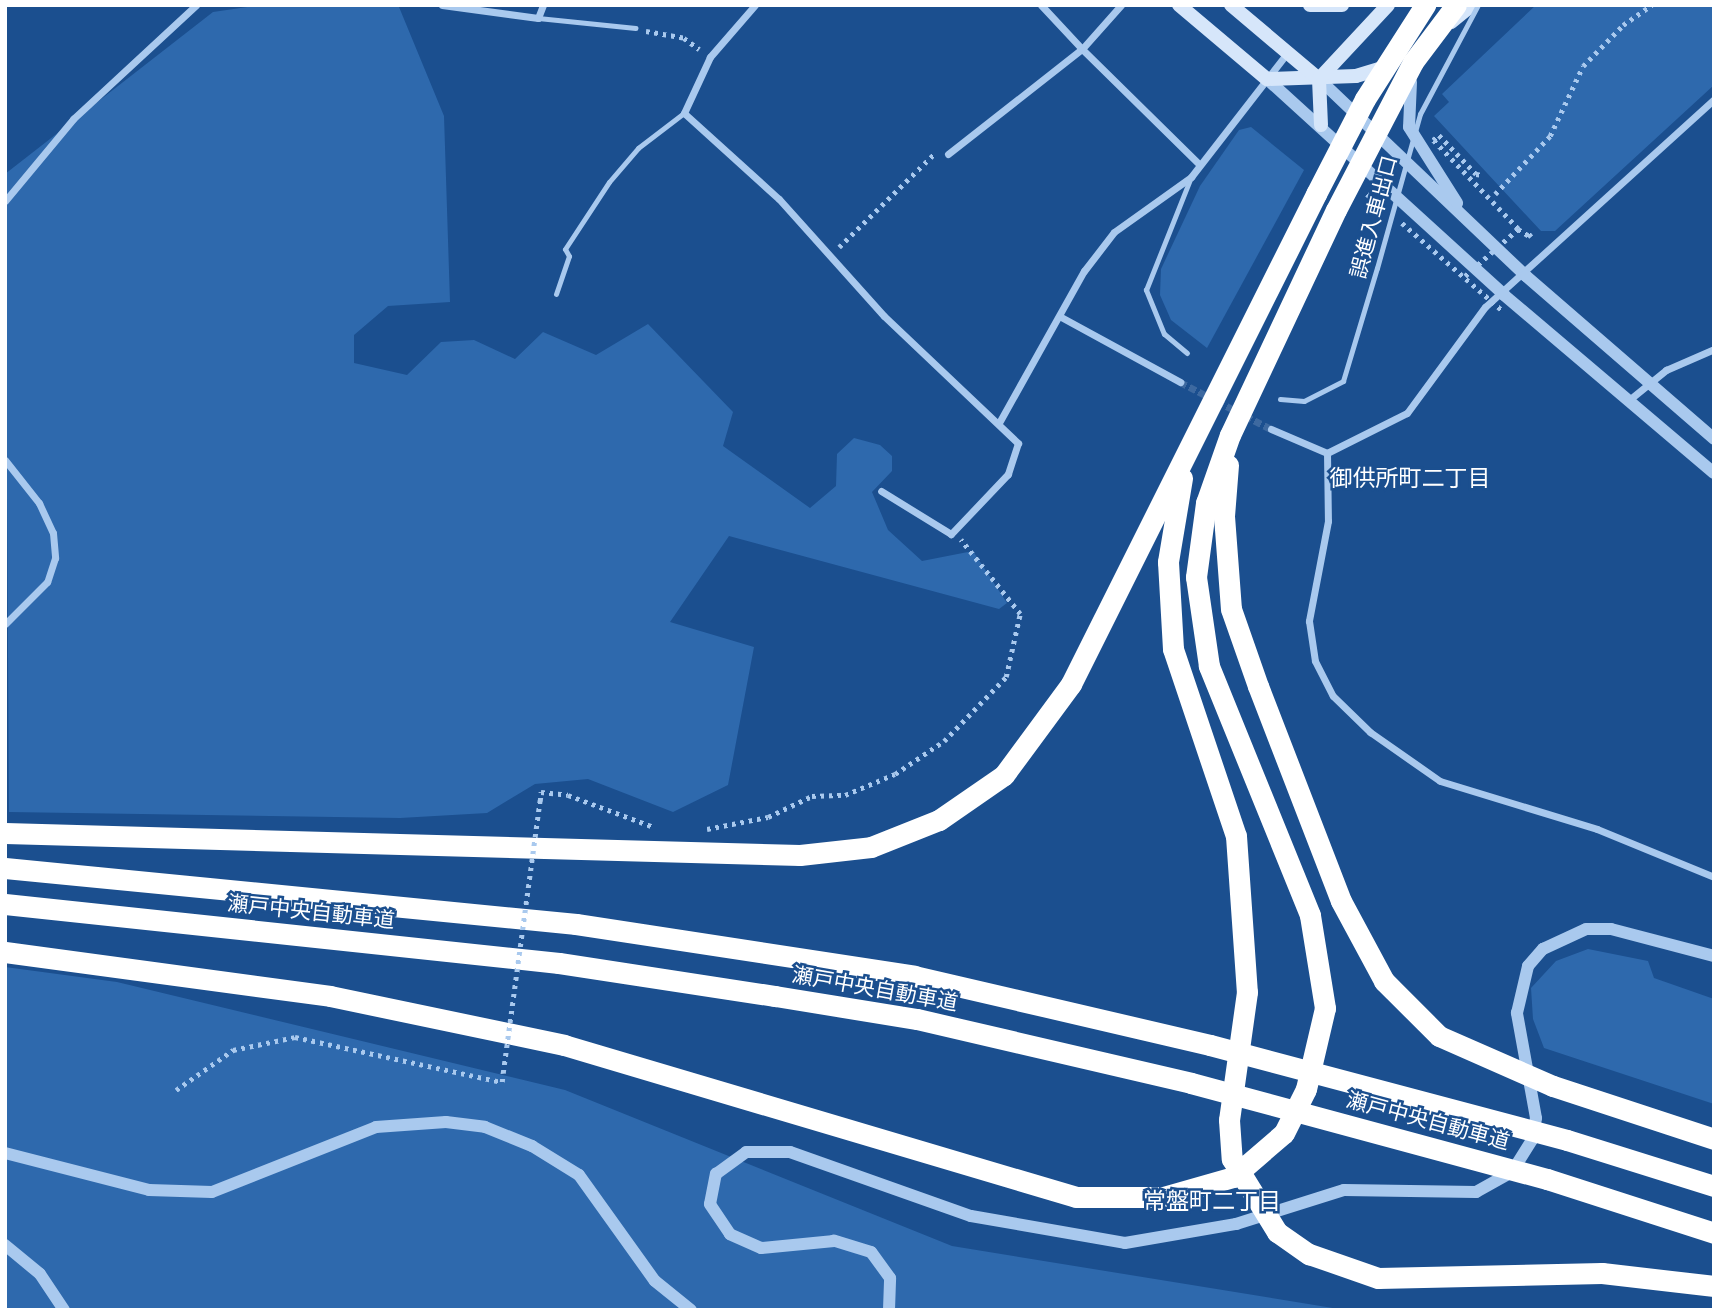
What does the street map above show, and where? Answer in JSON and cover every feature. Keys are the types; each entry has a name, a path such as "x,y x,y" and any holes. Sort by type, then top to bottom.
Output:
{"highway":[{"path":"5,832 739,856 871,847 973,800 1027,750 1070,684 1365,99 1424,5"},
{"path":"5,952 330,996 564,1045 762,1100 1039,1191 1122,1200 1201,1191 1259,1160 1284,1133 1306,1089 1325,1008 1310,915 1209,666 1196,577 1206,503 1230,435 1336,210 1413,62 1455,13"},
{"path":"1230,435 1226,562 1231,608 1258,686 1341,901 1384,981 1439,1036 1553,1086 1714,1139"},
{"path":"1188,448 1171,532 1167,602 1184,693 1236,835 1247,992 1229,1119 1232,1159 1277,1232 1309,1254 1378,1278 1602,1273 1714,1286"},
{"name":"瀬戸中央自動車道","path":"5,868 589,926 914,976 1210,1045 1567,1140 1714,1186"},
{"name":"瀬戸中央自動車道","path":"5,904 559,963 917,1020 1191,1083 1547,1179 1714,1233"}],"main road":[{"path":"1179,5 1267,79 1319,79 1379,70 1455,13 1472,5"},
{"path":"1231,5 1319,79"},
{"path":"1310,5 1342,5"},
{"path":"1321,125 1319,79 1388,5"}],"street":[{"path":"5,201 74,119 196,5"},
{"path":"442,5 538,18 543,5"},
{"path":"755,5 710,57 684,113 779,199 884,316 1000,421 1018,443 1008,474 951,534 881,491"},
{"path":"1041,5 1200,165"},
{"path":"948,154 1082,49 1121,5"},
{"path":"1455,13 1416,71 1405,109 1417,144 1471,223"},
{"path":"1000,421 1114,232 1191,177 1288,52"},
{"path":"1267,79 1321,125 1504,295 1629,400 1708,461 1714,474"},
{"path":"1319,79 1526,276 1714,439"},
{"path":"1271,429 1327,453 1407,413 1485,307 1526,276 1714,99"},
{"path":"1061,317 1180,382"},
{"path":"1629,400 1651,386 1666,370 1714,349"},
{"path":"1327,453 1328,521 1310,621 1315,661 1333,696 1370,732 1440,781 1597,829 1714,877"},
{"path":"5,460 38,503 53,533 55,558 47,582 5,624"},
{"path":"889,1310 890,1279 871,1252 834,1241 761,1248 730,1234 710,1204 716,1174 746,1152 790,1152 971,1216 1125,1243 1236,1224 1344,1190 1476,1192 1512,1172 1533,1139 1536,1118 1517,1013 1528,966 1544,949 1586,929 1611,929 1714,956"},
{"path":"5,1153 149,1190 212,1192 376,1127 446,1122 485,1127 532,1146 579,1175 655,1281 691,1310"},
{"path":"5,1245 40,1274 64,1310"}],"lane":[{"name":"誤進入車出口","path":"1280,399 1304,401 1343,381 1420,114 1478,5"},
{"path":"538,18 635,28"},
{"path":"556,294 569,256 565,249 597,199 638,148 684,113"},
{"path":"1187,353 1164,334 1146,290 1191,177"}],"path":[{"path":"1495,194 1550,136 1583,66 1623,25 1653,5"},
{"path":"635,28 684,38 710,57"},
{"path":"1480,175 1439,135 1433,140 1518,229 1529,233"},
{"path":"830,256 939,149 948,154"},
{"path":"1362,190 1504,312"},
{"path":"1465,276 1518,229"},
{"path":"693,832 768,817 812,796 845,794 895,774 944,741 1006,677 1020,614 965,542 951,534"},
{"path":"176,1090 233,1050 295,1037 502,1082 541,792 568,795 641,826 667,829"}],"shaded area":[{"path":"261,5 399,7 444,116 450,302 388,306 354,335 354,363 407,375 441,342 474,340 515,359 543,332 596,355 648,324 733,412 723,446 810,508 836,486 837,454 854,438 880,445 892,456 892,471 872,492 888,530 922,561 973,551 1007,603 999,609 729,536 670,622 754,647 728,785 673,812 588,779 535,784 487,813 400,818 9,812 5,174 213,12"},
{"path":"1536,5 1714,5 1714,85 1555,231 1541,231 1434,116 1449,102 1442,94"},
{"path":"1251,127 1304,170 1207,348 1171,320 1160,295 1161,269 1200,186 1239,130"},
{"path":"1588,949 1648,961 1654,978 1714,999 1714,1104 1544,1048 1533,1019 1531,988 1556,961"},
{"path":"5,967 117,982 565,1090 952,1246 1345,1310 5,1310"}],"tunnel":[{"path":"1180,382 1271,429"}],"district":[{"name":"御供所町二丁目","path":"1410,478"},
{"name":"常盤町二丁目","path":"1212,1201"}]}
